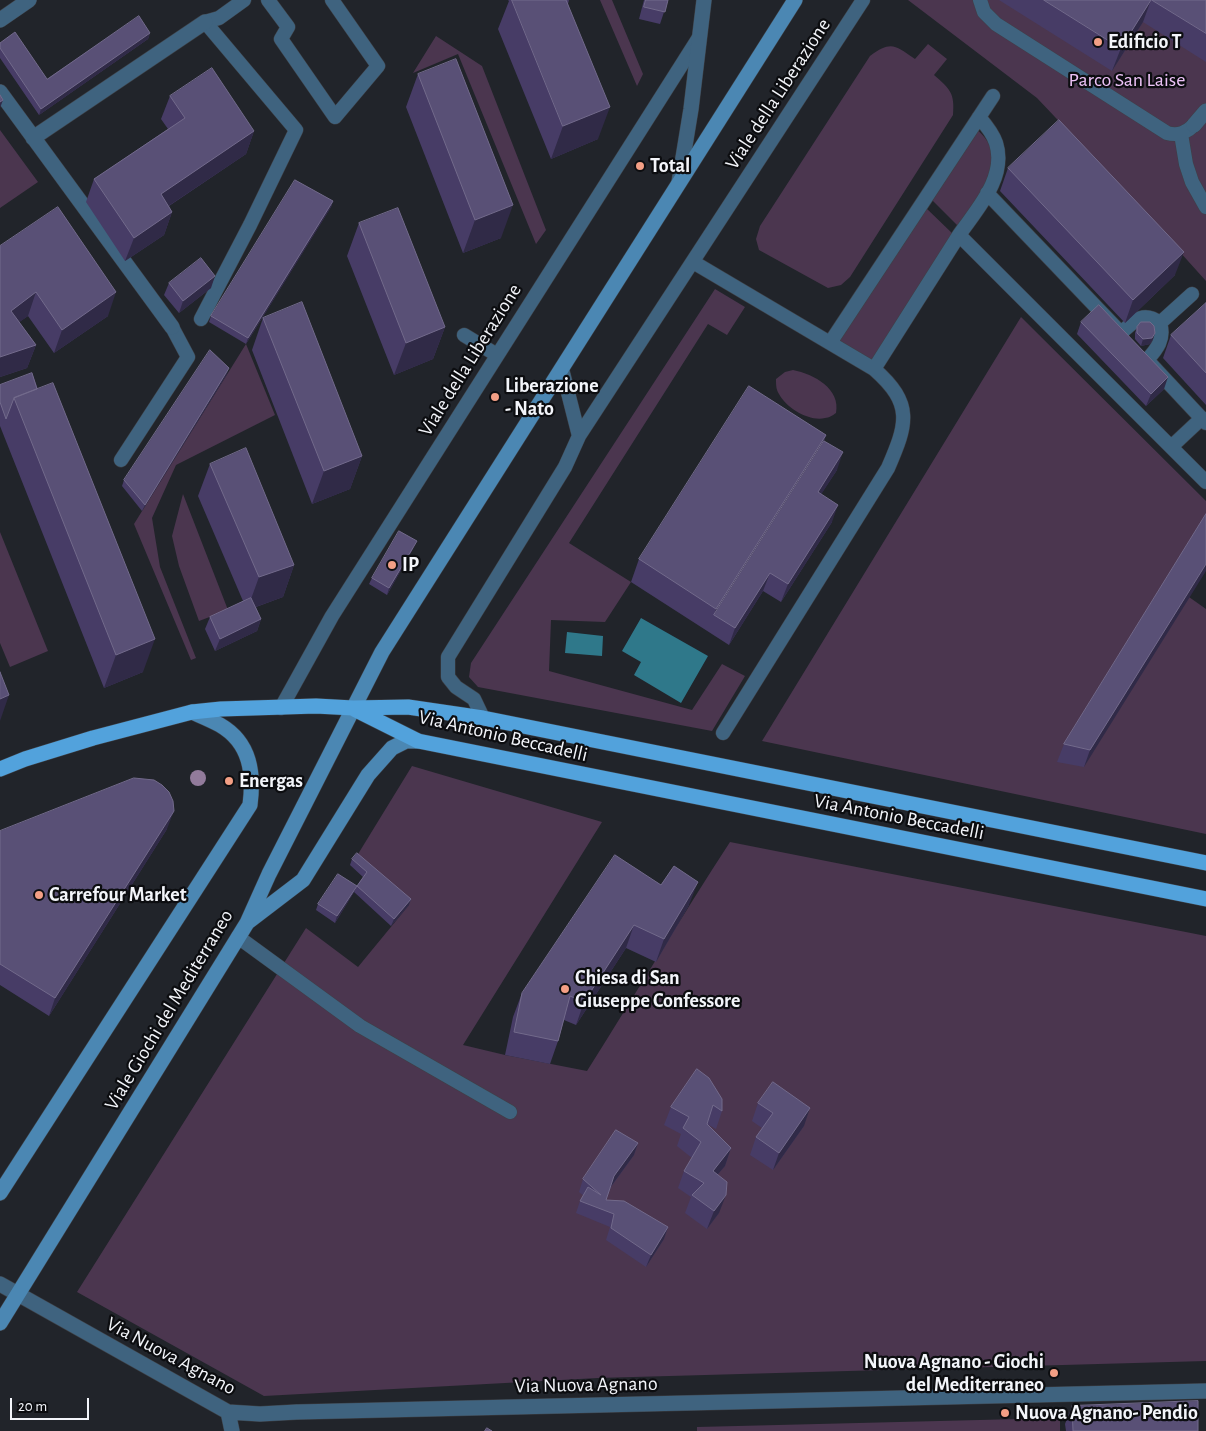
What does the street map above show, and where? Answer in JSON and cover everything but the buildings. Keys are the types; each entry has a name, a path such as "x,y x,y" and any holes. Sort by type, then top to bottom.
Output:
{"main road":[{"name":"Viale della Liberazione","path":"444,554 795,0"},
{"name":"Viale Giochi del Mediterraneo","path":"0,1323 238,937 382,652 444,554"},
{"path":"0,769 25,759 93,738 192,712 221,709 316,706 353,708"},
{"name":"Via Antonio Beccadelli","path":"353,708 408,707 483,718 1206,863"},
{"name":"Via Antonio Beccadelli","path":"353,708 418,741 1206,899"},
{"name":"Viale Giochi del Mediterraneo","path":"0,1193 250,805 253,783 247,755 239,741 222,726 192,712"},
{"path":"246,923 303,880 368,775 392,748 406,741 418,741"}],"street":[{"path":"0,20 29,0"},
{"path":"679,182 691,109 704,0"},
{"path":"33,138 205,22"},
{"path":"0,92 172,327"},
{"path":"1194,125 1206,111"},
{"name":"Via Nuova Agnano","path":"0,1284 228,1412 260,1414 1206,1391"},
{"path":"228,1412 232,1431"}],"lane":[{"path":"201,319 250,225 296,130 205,22 219,18 244,0"},
{"path":"268,0 288,27 281,39 335,117 378,66 332,0"},
{"name":"Viale della Liberazione","path":"483,718 474,699 456,687 448,677 448,657 565,467 579,436 863,0"},
{"path":"980,0 984,12 996,24 1167,133 1174,135 1188,132 1194,125"},
{"name":"Viale della Liberazione","path":"281,708 332,616 496,354 698,39"},
{"path":"830,343 993,96"},
{"path":"874,369 987,193 996,174 998,156 996,142 988,128 979,118"},
{"path":"1181,134 1186,164 1192,182 1206,206"},
{"path":"987,193 1124,337 1133,322 1141,317 1154,318 1160,323 1163,332 1161,342 1144,357 1204,420 1171,447"},
{"path":"960,235 1206,482"},
{"path":"693,262 874,369 888,381 903,403 904,426 888,468 723,733"},
{"path":"1160,323 1192,294"},
{"path":"121,460 188,357 172,327"},
{"path":"464,335 496,354"},
{"path":"562,370 579,436"},
{"path":"238,937 360,1026 510,1112"}],"green space":[{"path":"600,0 612,0 643,74 637,86"},
{"name":"Parco San Laise","path":"908,0 1206,0 1206,281 1125,191 1037,98"},
{"path":"436,36 482,66 546,230 536,244 458,54 413,73"},
{"path":"928,44 947,59 934,75 944,84 952,96 953,115 850,277 841,285 828,288 759,250 756,239 760,226 870,56 889,46 898,48 915,59"},
{"path":"976,129 987,141 992,153 992,166 983,191 959,227 930,198"},
{"path":"0,130 38,182 0,208"},
{"path":"925,207 954,235 872,361 837,341"},
{"path":"715,289 745,307 727,335 708,324 569,543 631,582 605,622 551,620 549,671 692,710 722,664 745,676 712,731 478,687 469,677 471,663"},
{"path":"1021,317 1206,501 1206,521 1189,597 1206,609 1206,834 762,741"},
{"path":"246,344 275,415 176,465 152,518 160,567 196,658 191,660 134,524"},
{"path":"793,370 817,379 830,390 836,404 836,413 826,418 812,418 799,413 782,399 776,387 776,379 785,372"},
{"path":"183,494 228,610 199,621 179,566 172,536"},
{"path":"0,532 48,651 10,667 0,643"},
{"path":"412,766 602,822 463,1045 505,1055 587,1071 730,842 1206,936 1206,1361 598,1378 264,1396 77,1292 306,928 358,967 409,905 355,859"},
{"path":"1060,1418 1060,1431 697,1431 697,1427"}],"water":[{"path":"641,618 708,656 681,703 634,675 641,662 622,651"},
{"path":"567,632 603,636 602,656 565,653"}],"place":[{"name":"Edificio T","path":"1098,42"},
{"name":"Total","path":"640,166"},
{"name":"Liberazione - Nato","path":"495,397"},
{"name":"IP","path":"392,565"},
{"name":"Energas","path":"229,781"},
{"name":"Carrefour Market","path":"39,895"},
{"name":"Chiesa di San Giuseppe Confessore","path":"565,989"},
{"name":"Nuova Agnano - Giochi del Mediterraneo","path":"1054,1373"},
{"name":"Nuova Agnano- Pendio","path":"1005,1413"}]}
